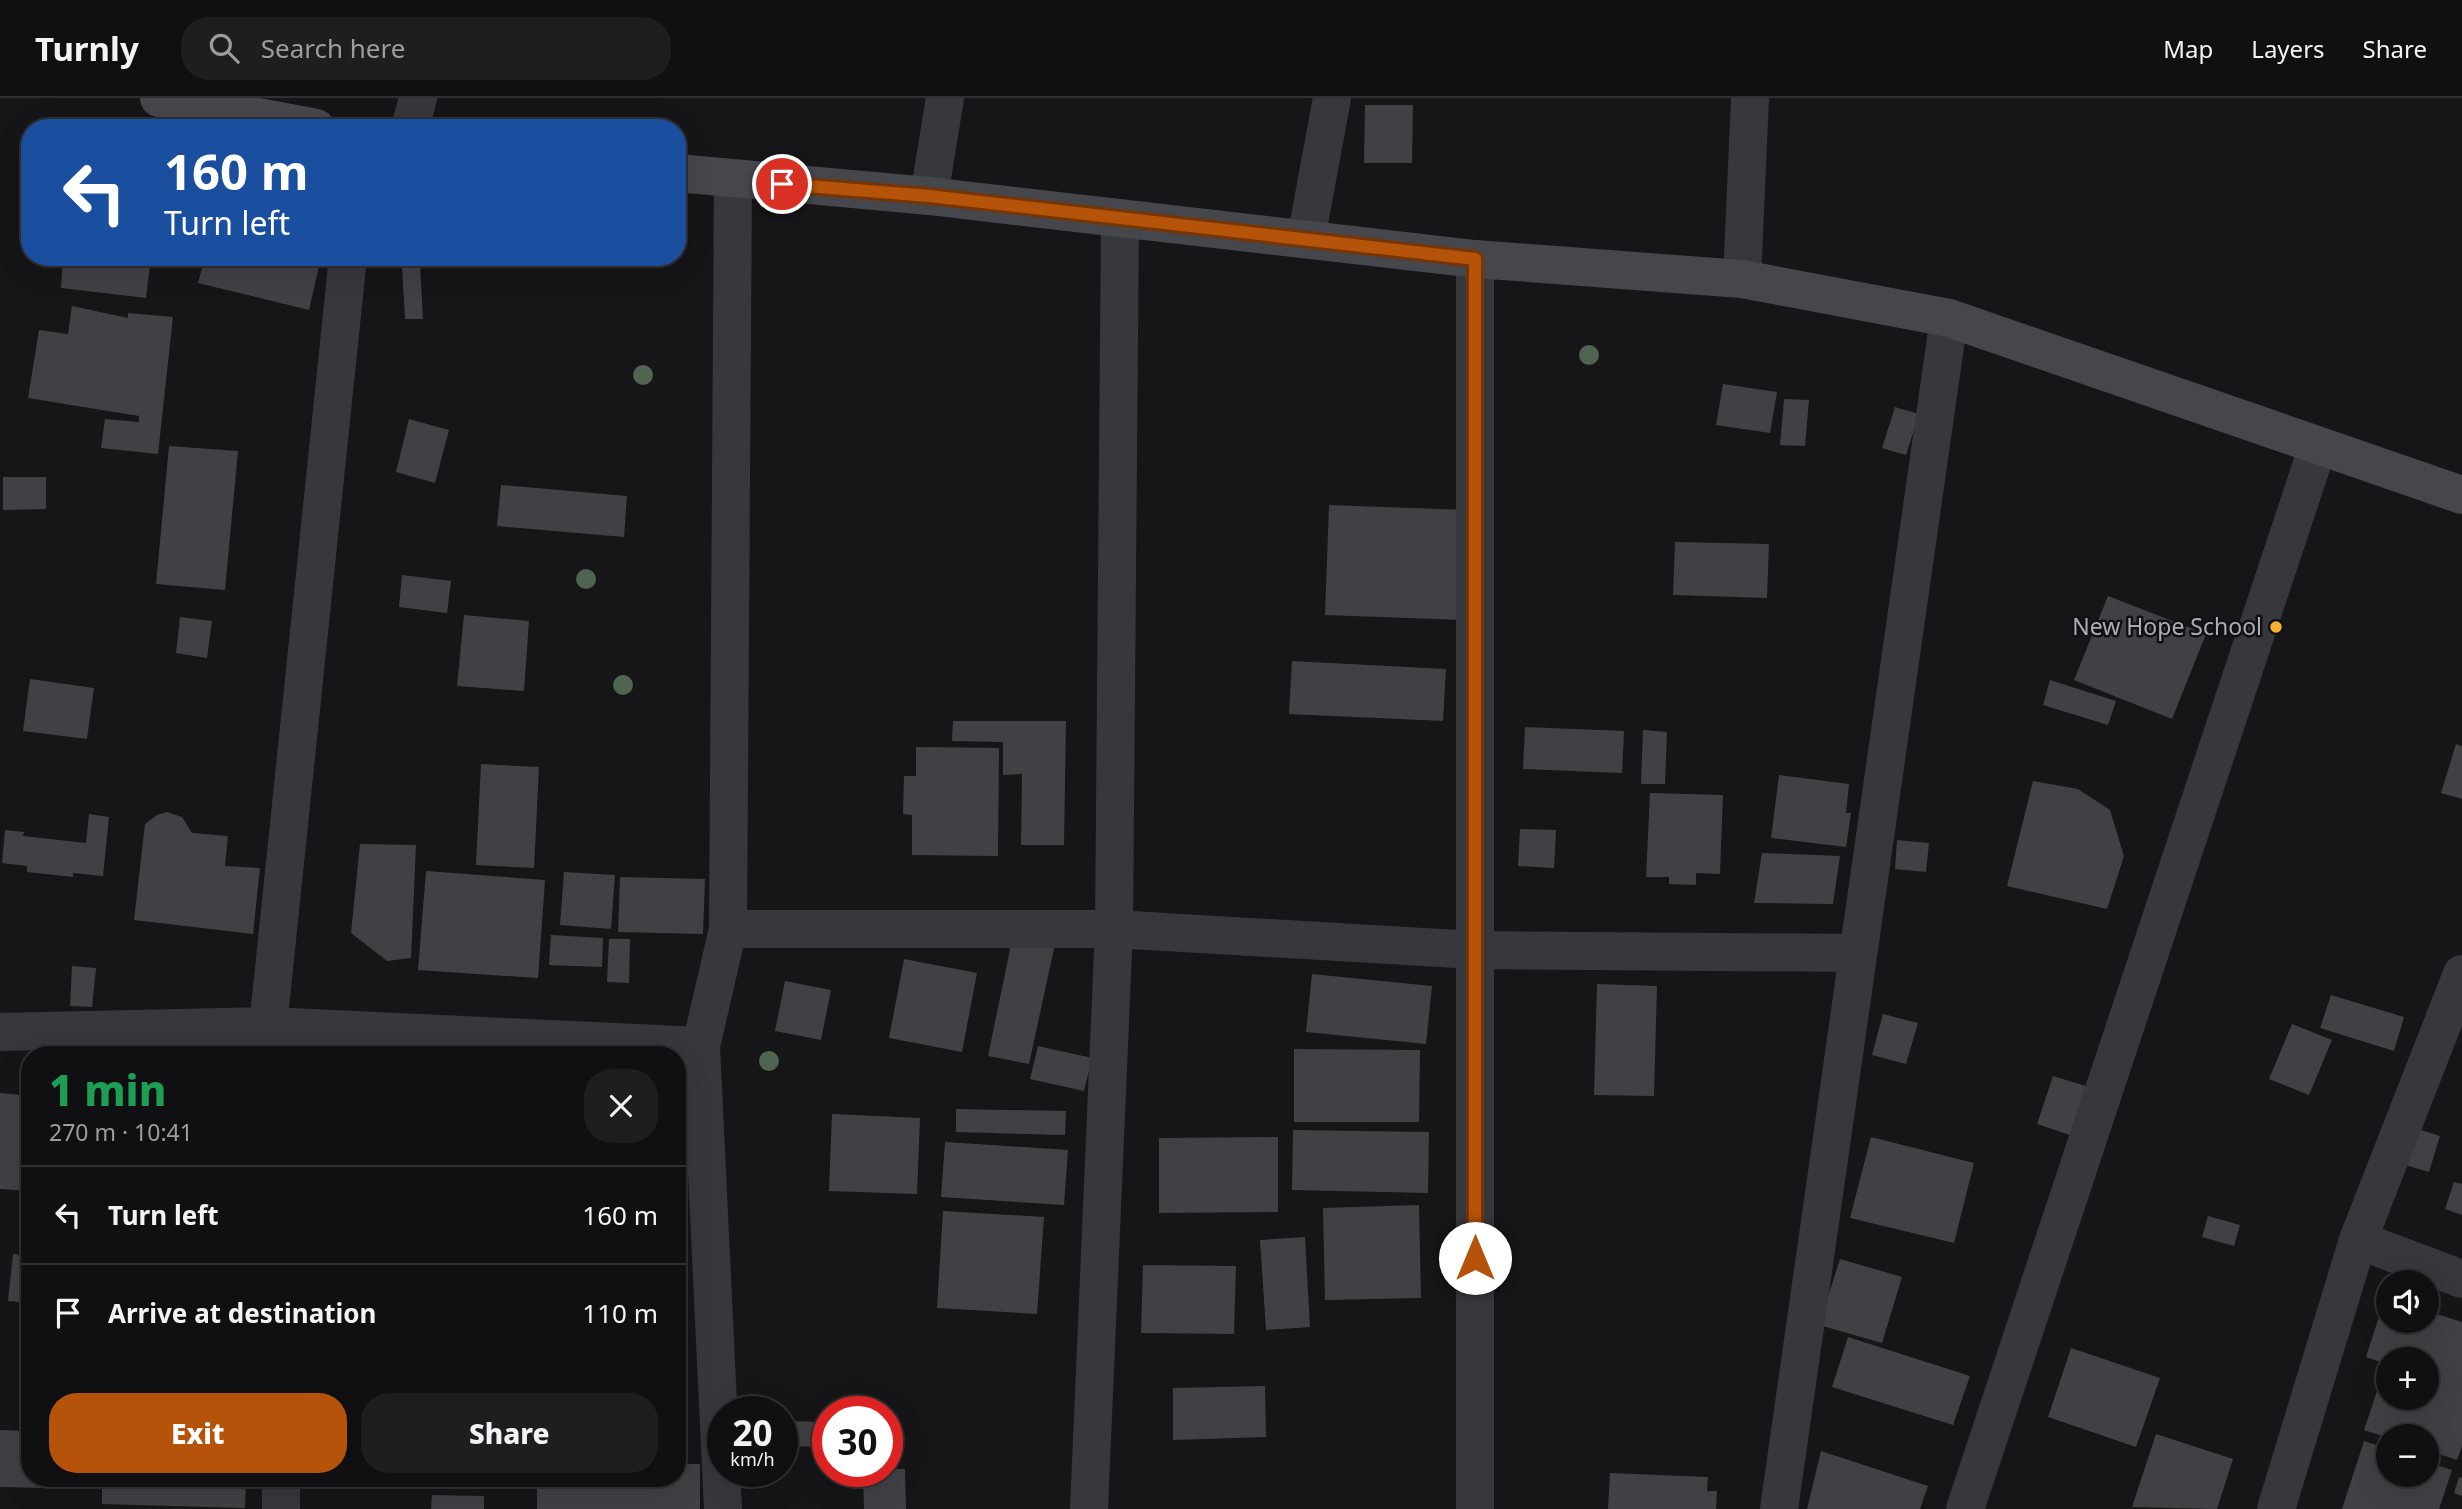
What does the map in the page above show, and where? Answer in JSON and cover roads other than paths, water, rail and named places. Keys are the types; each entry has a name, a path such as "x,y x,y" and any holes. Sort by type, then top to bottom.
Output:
{"main road":[{"path":"159,98 269,119"},
{"path":"686,174 929,196 1475,259 1742,279 1949,318 2462,495"}],"street":[{"path":"412,119 418,98"},
{"path":"929,196 945,98"},
{"path":"1306,239 1332,98"},
{"path":"1742,279 1751,98"},
{"path":"723,1509 701,1046 728,929 733,180"},
{"path":"1090,1509 1114,929 1121,218"},
{"path":"1475,259 1475,1509"},
{"path":"269,1041 347,266"},
{"path":"1779,1509 1949,318"},
{"path":"1965,1509 2318,446"},
{"path":"728,929 1114,929 1475,950 1858,953"},
{"path":"2276,1509 2358,1240 2462,974"},
{"path":"0,1032 269,1041 701,1046"},
{"path":"2358,1240 2462,1279"},
{"path":"281,1487 281,1509"}],"place":[{"name":"New Hope School","path":"2276,627"}]}
